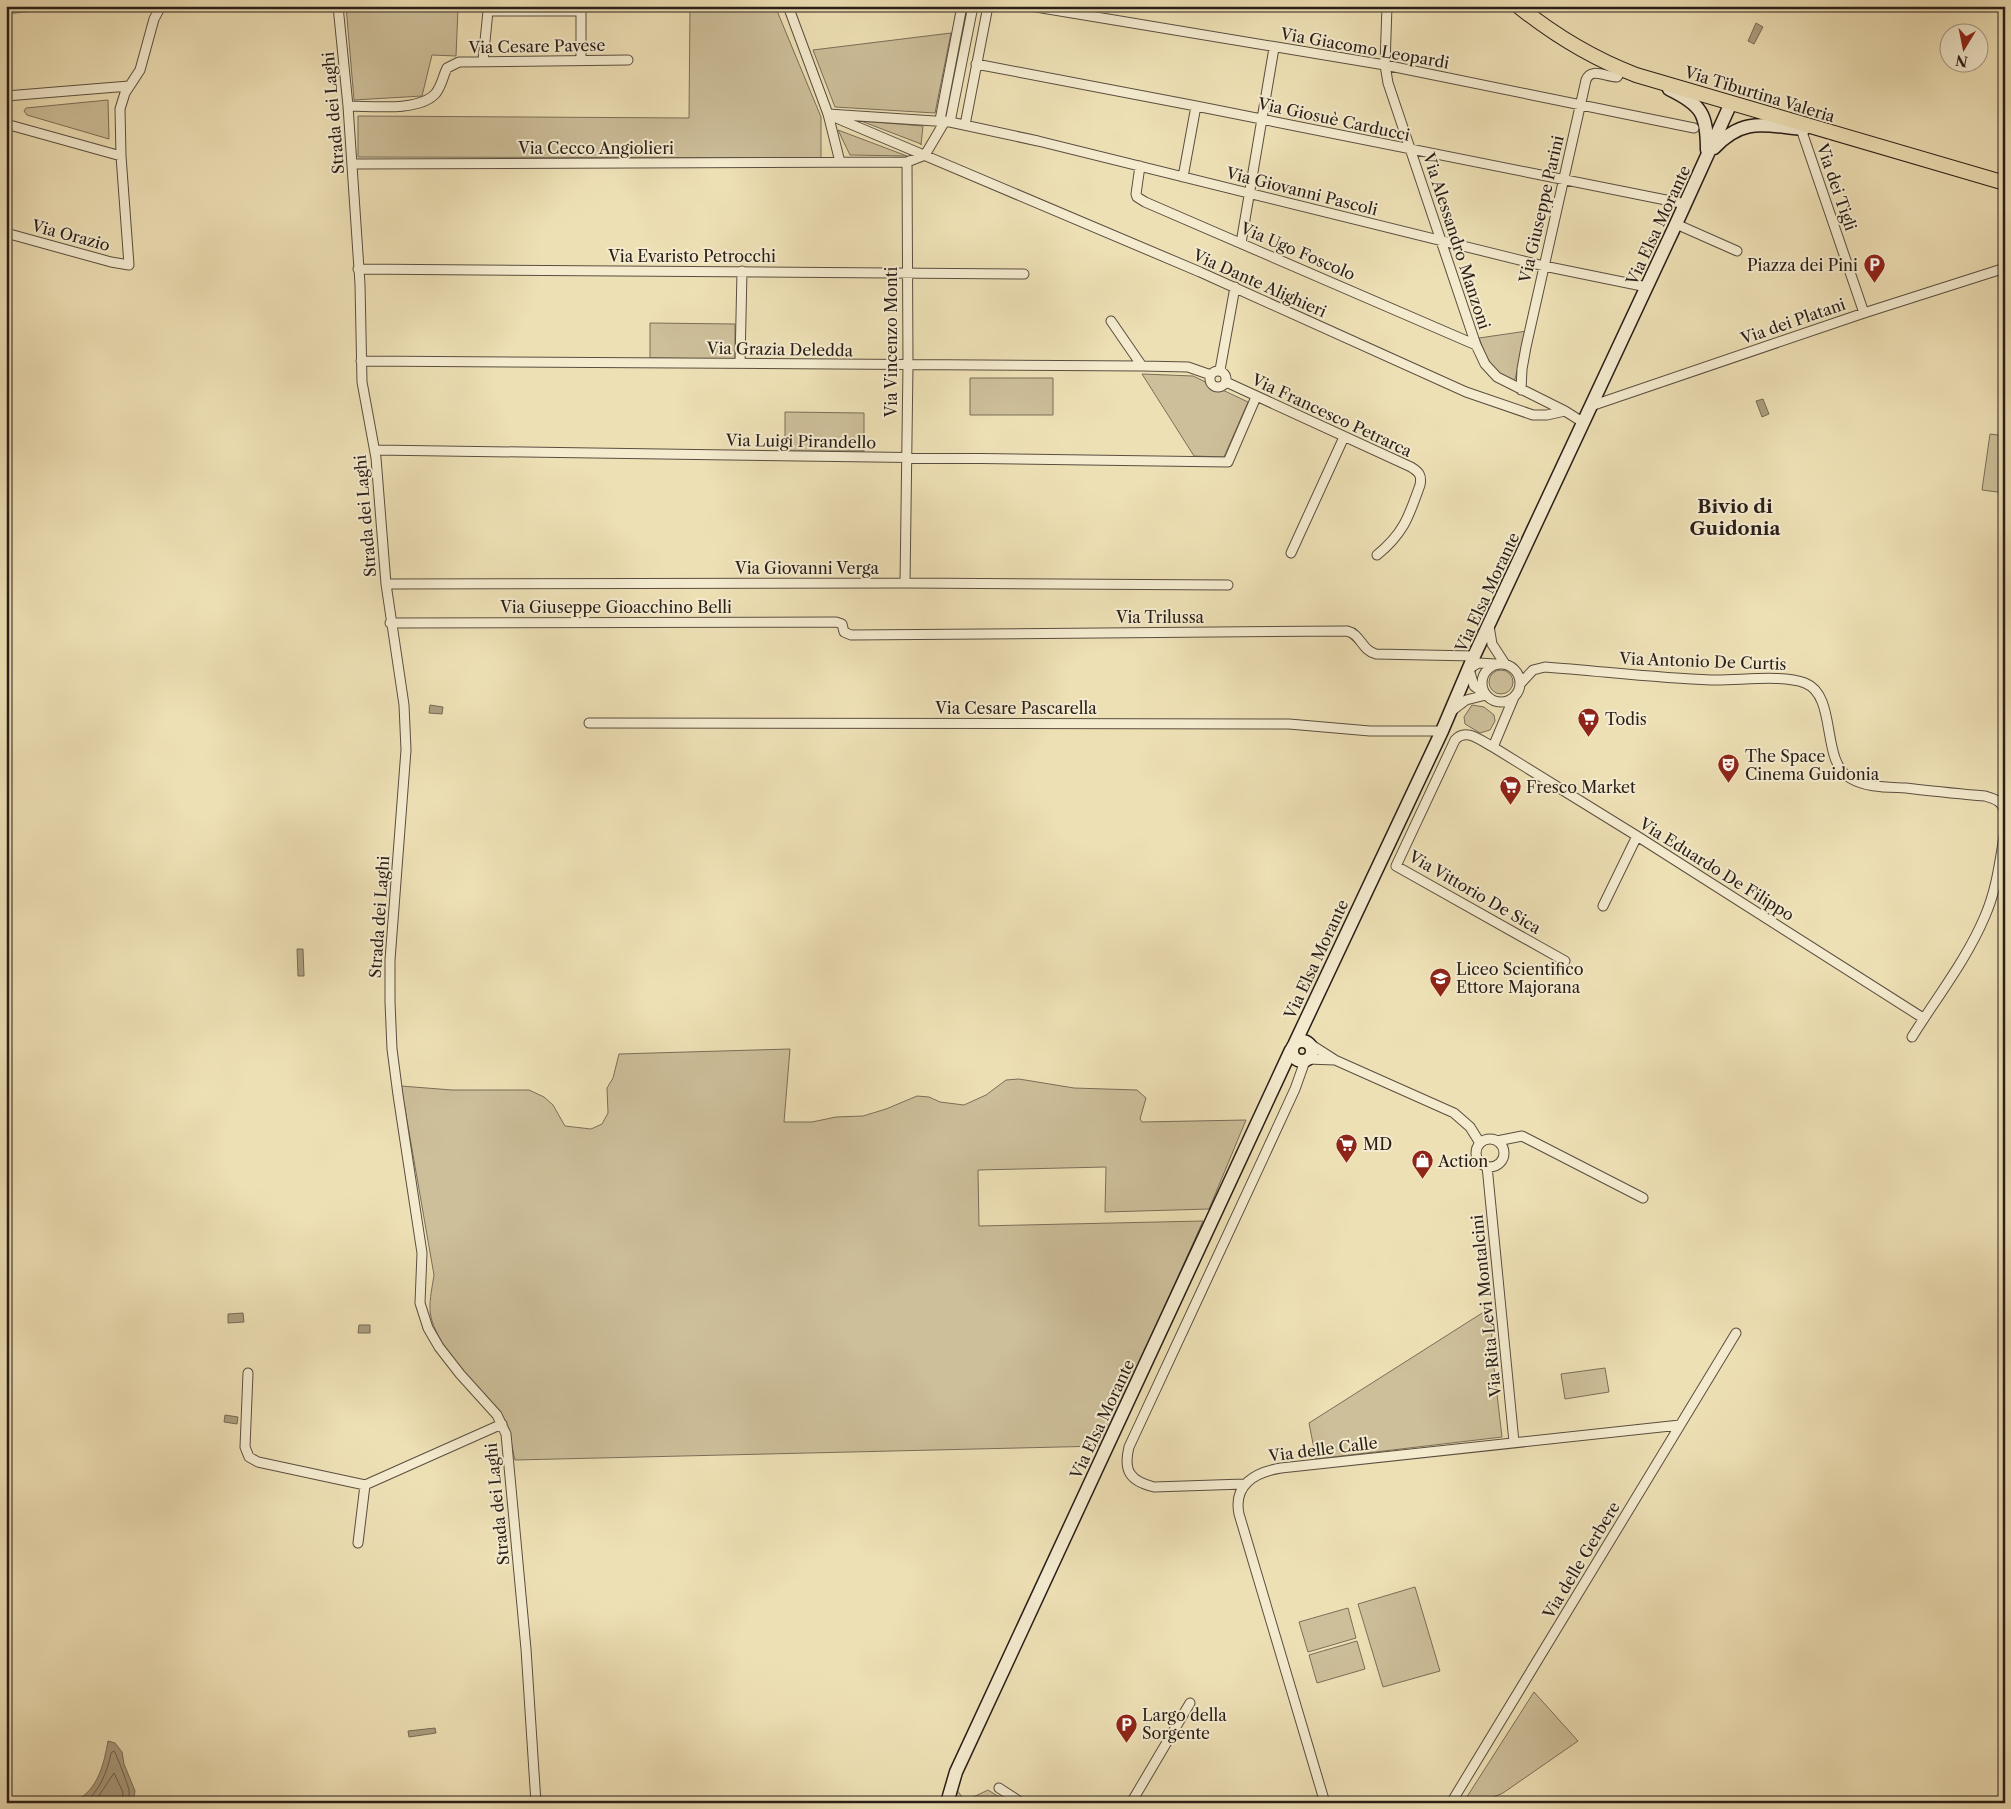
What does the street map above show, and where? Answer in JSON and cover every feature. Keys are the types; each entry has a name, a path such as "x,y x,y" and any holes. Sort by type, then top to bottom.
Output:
{"main road":[{"name":"Via Tiburtina Valeria","path":"1518,6 1585,51 1622,70 2005,184"}],"street":[{"path":"6,124 121,156 120,109 125,93 140,70 155,15 161,6"},
{"name":"Strada dei Laghi","path":"338,6 352,164 361,311 361,361 364,400 375,450 390,623 404,705 406,744 390,960 390,1020 398,1095 422,1253 420,1303 426,1322 440,1346 460,1374 497,1415 502,1424 506,1439 514,1510 536,1803"},
{"path":"788,6 828,114 840,162"},
{"path":"945,121 962,6"},
{"path":"907,162 925,155 945,121 973,6"},
{"path":"965,125 988,6"},
{"name":"Via Giacomo Leopardi","path":"1030,6 1274,48 1385,64 1694,128"},
{"name":"Via Alessandro Manzoni","path":"1387,6 1385,64 1388,83 1476,345 1490,371 1500,380 1564,411"},
{"path":"483,61 488,11 581,11 581,60"},
{"path":"1242,243 1274,48"},
{"name":"Via Cesare Pavese","path":"348,106 402,106 421,103 432,97 438,90 445,71 450,65 462,62 628,60"},
{"name":"Via Giosuè Carducci","path":"976,64 1686,204"},
{"name":"Via Giuseppe Parini","path":"1521,390 1524,354 1588,75 1592,73 1617,77 1622,70"},
{"name":"Via Elsa Morante","path":"1649,79 1685,97 1698,108 1704,116 1707,156"},
{"path":"6,96 129,86"},
{"name":"Via Elsa Morante","path":"947,1803 956,1772 1293,1046 1450,714 1474,656 1686,204 1731,103"},
{"path":"1183,177 1196,106"},
{"name":"Via Giovanni Pascoli","path":"828,114 945,121 965,125 1140,166 1544,266 1647,287"},
{"name":"Via Dante Alighieri","path":"828,114 1234,287 1442,382 1494,403 1533,415 1547,415 1564,411"},
{"name":"Via Elsa Morante","path":"1707,156 1725,138 1741,129 1769,124 1801,129 1816,129"},
{"name":"Via dei Tigli","path":"1801,129 1864,312"},
{"name":"Via Orazio","path":"6,233 111,262 129,265 121,156"},
{"name":"Via Cecco Angiolieri","path":"352,164 907,162"},
{"name":"Via Vincenzo Monti","path":"905,583 908,365 906,273 907,162"},
{"name":"Via Ugo Foscolo","path":"1140,166 1136,190 1139,199 1476,345"},
{"path":"1676,224 1737,251"},
{"name":"Via dei Platani","path":"1592,406 1864,312 2005,268"},
{"name":"Via Evaristo Petrocchi","path":"358,269 1024,274"},
{"path":"740,363 742,271"},
{"path":"1220,370 1234,287"},
{"path":"1111,321 1142,366"},
{"name":"Via Grazia Deledda","path":"361,361 1178,366 1197,369 1211,375"},
{"path":"1220,370 1225,373 1226,382 1223,386 1215,386 1210,379 1211,375 1215,371 1220,370"},
{"name":"Via Francesco Petrarca","path":"1226,382 1411,467 1421,475 1420,487 1402,530 1377,555"},
{"name":"Via Luigi Pirandello","path":"375,450 1228,462 1256,397"},
{"path":"1564,411 1584,423"},
{"path":"1291,553 1344,437"},
{"name":"Via Giovanni Verga","path":"386,584 905,583 1228,585"},
{"name":"Via Giuseppe Gioacchino Belli","path":"390,623 836,622 842,624"},
{"name":"Via Trilussa","path":"842,624 844,632 851,634 1347,631 1354,633 1366,650 1376,654 1474,656"},
{"path":"1489,626 1492,644 1500,664"},
{"path":"1490,698 1474,686 1469,669 1478,663 1500,664 1514,668 1520,678 1520,689 1514,698 1493,748"},
{"path":"1500,664 1486,672 1483,677 1484,690 1502,711 1505,720"},
{"name":"Via Antonio De Curtis","path":"1521,683 1533,670 1545,667 1711,680 1784,679 1800,682 1811,686 1821,701 1835,759 1843,772 1850,778 1869,785 1985,796 1994,798 2003,808"},
{"path":"1450,714 1466,700 1490,698 1504,702 1514,698"},
{"name":"Via Cesare Pascarella","path":"589,723 1289,724 1360,730 1442,731"},
{"name":"Via Vittorio De Sica","path":"1493,748 1466,734 1460,734 1455,740 1396,866 1565,961"},
{"name":"Via Eduardo De Filippo","path":"1493,748 1637,836 1923,1018"},
{"path":"1912,1036 1969,947 1985,916 1997,878 2005,831"},
{"path":"1603,906 1637,836"},
{"path":"1325,1803 1239,1514 1238,1502 1244,1484 1154,1487 1142,1484 1133,1478 1127,1469 1126,1461 1129,1447 1295,1089 1306,1060 1312,1050 1310,1044 1302,1040 1293,1046 1295,1059 1306,1060 1335,1060"},
{"name":"Via Rita Levi Montalcini","path":"1310,1044 1335,1060 1454,1113 1470,1127 1480,1143 1476,1150 1476,1155 1480,1163 1487,1166 1514,1442"},
{"path":"1480,1143 1488,1139 1497,1141 1522,1136 1643,1198"},
{"path":"1487,1166 1496,1165 1503,1158 1503,1148 1497,1141"},
{"name":"Via delle Gerbere","path":"1451,1803 1736,1333"},
{"path":"248,1374 246,1448 249,1458 258,1462 365,1486 502,1424"},
{"name":"Via delle Calle","path":"1244,1484 1261,1472 1280,1468 1680,1425"},
{"path":"358,1542 365,1486"},
{"path":"1131,1803 1190,1703"},
{"path":"998,1788 1022,1803"}],"shaded area":[{"path":"6,6 82,6 6,14"},
{"path":"346,6 626,6 458,9 456,56 432,55 422,96 354,100"},
{"path":"690,6 775,6 821,117 821,158 358,157 358,116 689,118"},
{"path":"951,33 935,113 835,107 813,50"},
{"path":"108,100 109,139 27,115 24,111 26,108"},
{"path":"861,121 923,126 921,145 921,144"},
{"path":"838,130 907,156 850,155"},
{"path":"650,323 735,324 735,359 650,358"},
{"path":"1527,331 1514,383 1506,379 1491,364 1479,338"},
{"path":"1142,374 1193,376 1248,402 1224,457 1194,456"},
{"path":"970,378 1053,378 1053,415 970,415"},
{"path":"785,412 864,413 864,451 785,451"},
{"path":"1990,434 2005,436 2005,493 1982,490"},
{"path":"1501,670 1510,673 1513,682 1510,691 1501,694 1492,691 1489,682 1492,673"},
{"path":"1472,705 1484,707 1494,715 1495,721 1490,730 1480,733 1465,724 1464,717"},
{"path":"790,1049 784,1122 812,1122 836,1117 863,1116 917,1096 929,1097 940,1102 964,1105 986,1095 1006,1080 1019,1079 1074,1088 1137,1090 1146,1098 1140,1119 1142,1122 1246,1120 1209,1209 1105,1212 1106,1167 978,1170 979,1226 1203,1221 1102,1446 515,1460 508,1429 503,1418 451,1356 434,1327 430,1312 430,1302 434,1275 401,1086 452,1090 529,1090 544,1097 553,1105 565,1126 591,1129 602,1124 608,1113 607,1088 613,1078 619,1054"},
{"path":"1490,1308 1494,1368 1502,1437 1316,1459 1309,1423"},
{"path":"1605,1368 1609,1392 1565,1399 1561,1374"},
{"path":"1415,1587 1440,1671 1383,1687 1358,1604"},
{"path":"1348,1608 1356,1638 1308,1652 1299,1622"},
{"path":"1357,1641 1365,1669 1317,1683 1309,1655"},
{"path":"1534,1692 1578,1741 1503,1793 1480,1803 1463,1803"},
{"path":"957,1790 965,1801 988,1790 1009,1803 952,1803"}],"water":[{"path":"1756,23 1763,27 1754,44 1748,41"},
{"path":"1763,399 1769,414 1762,417 1756,401"},
{"path":"430,705 443,707 442,714 429,713"},
{"path":"297,949 303,949 304,976 298,976"},
{"path":"243,1313 244,1322 228,1323 228,1314"},
{"path":"359,1325 370,1325 370,1333 358,1333"},
{"path":"225,1415 238,1417 237,1424 224,1422"},
{"path":"435,1728 436,1733 409,1737 408,1731"},
{"path":"108,1741 115,1743 122,1752 124,1764 135,1791 133,1803 79,1803 77,1800 90,1789 99,1775"}],"place":[{"name":"Piazza dei Pini","path":"1874,284"},
{"name":"Todis","path":"1589,738"},
{"name":"The Space Cinema Guidonia","path":"1729,784"},
{"name":"Fresco Market","path":"1510,806"},
{"name":"Liceo Scientifico Ettore Majorana","path":"1440,997"},
{"name":"MD","path":"1347,1163"},
{"name":"Action","path":"1422,1180"},
{"name":"Largo della Sorgente","path":"1126,1743"}],"district":[{"name":"Bivio di Guidonia","path":"1735,517"}]}
